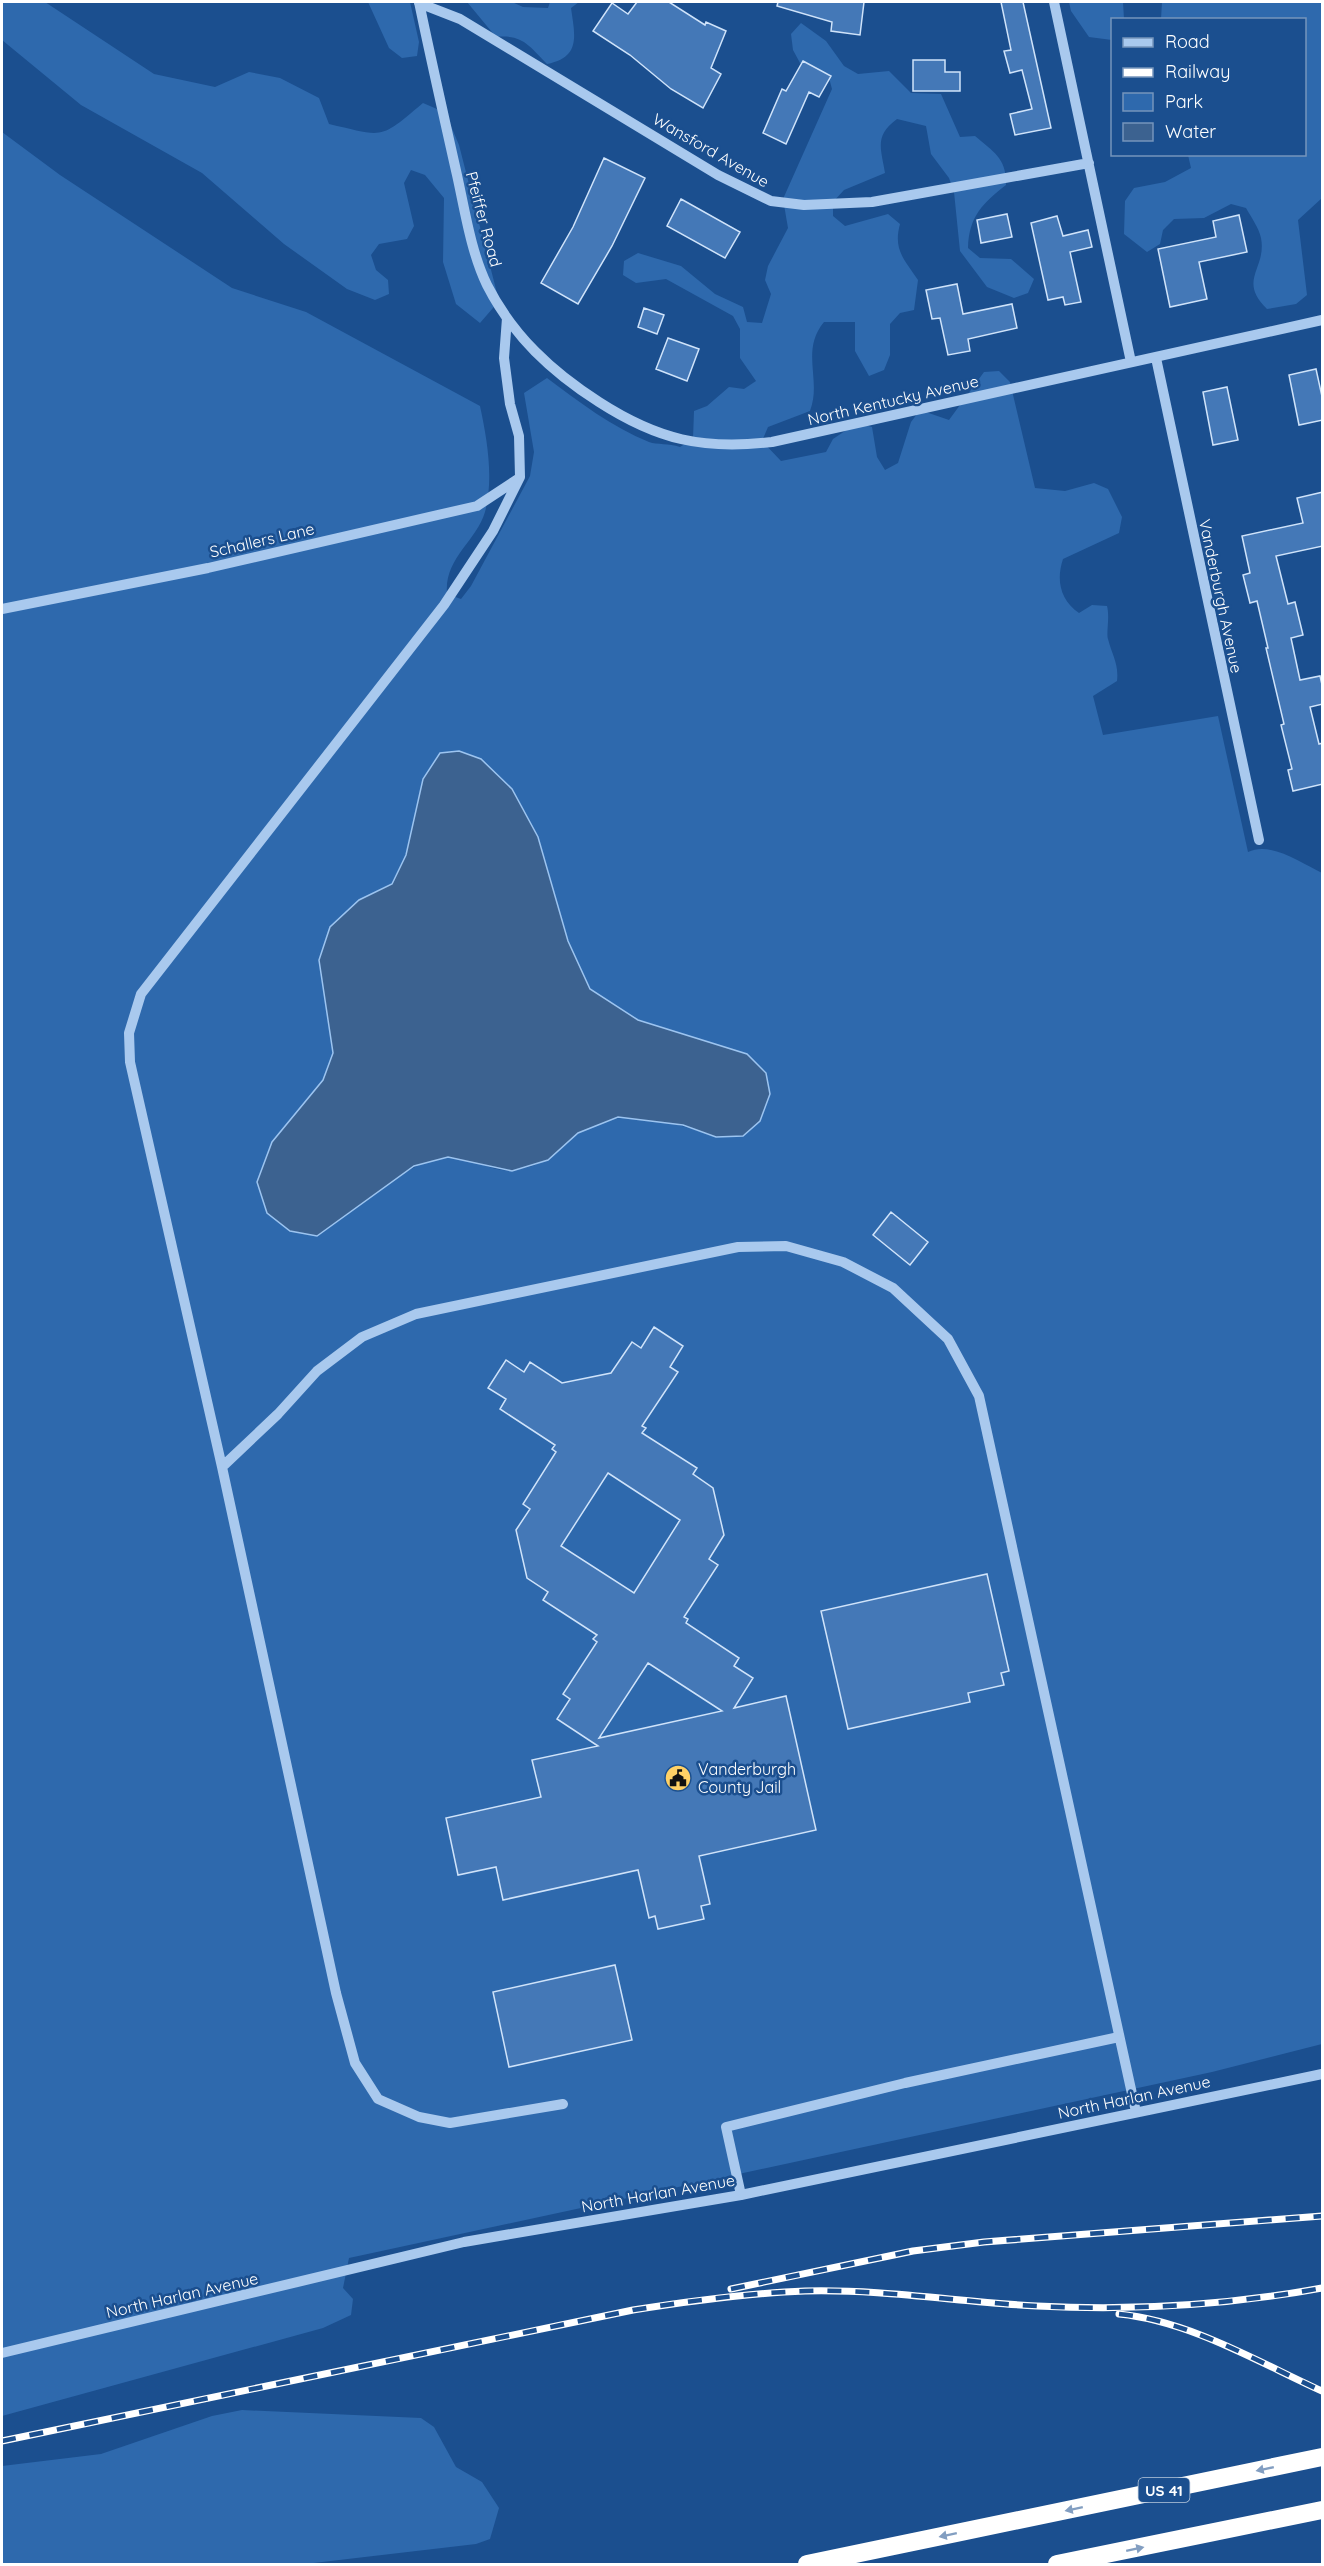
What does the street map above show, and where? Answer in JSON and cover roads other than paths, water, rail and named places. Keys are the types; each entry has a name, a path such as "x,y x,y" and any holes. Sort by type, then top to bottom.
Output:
{"highway":[{"name":"US 41","path":"807,2565 1323,2457"},
{"path":"1057,2565 1323,2510"}],"street":[{"name":"Wansford Avenue","path":"419,2 460,19 718,175 749,193 771,201 804,205 872,202 1089,163"},
{"name":"Pfeiffer Road","path":"419,2 467,219 487,285 507,318"},
{"path":"1054,2 1131,362"},
{"path":"507,318 504,358 510,404 519,436 520,477 493,531 444,605 141,994 129,1033 130,1062 222,1467 336,1993 355,2063 378,2099 419,2117 450,2123 563,2104"},
{"name":"North Kentucky Avenue","path":"507,318 526,343 573,386 623,417 666,437 708,445 772,442 1323,320"},
{"name":"Vanderburgh Avenue","path":"1156,358 1259,840"},
{"name":"Schallers Lane","path":"2,609 208,568 477,506 520,477"},
{"path":"222,1467 278,1414 317,1371 362,1336 416,1314 738,1247 786,1246 843,1262 894,1288 948,1339 979,1396 1136,2112"},
{"path":"741,2194 726,2127 905,2083 1119,2037"},
{"name":"North Harlan Avenue","path":"2,2353 464,2242 741,2194 1323,2074"}],"water":[{"path":"459,751 481,759 512,789 538,837 568,941 590,989 638,1020 747,1054 766,1073 770,1094 760,1121 743,1136 716,1137 683,1125 618,1117 578,1133 548,1160 512,1171 448,1157 414,1166 317,1236 290,1231 267,1213 257,1182 272,1142 323,1080 333,1053 319,960 330,927 359,900 392,884 406,855 423,779 440,753"}],"railway":[{"path":"731,2289 913,2251 984,2242 1322,2216"},
{"path":"2,2441 633,2310 719,2298 783,2292 834,2291 1037,2306 1109,2308 1252,2299 1322,2288"},
{"path":"1119,2314 1145,2318 1198,2334 1322,2391"}],"place":[{"name":"Vanderburgh County Jail","path":"678,1778"}]}
